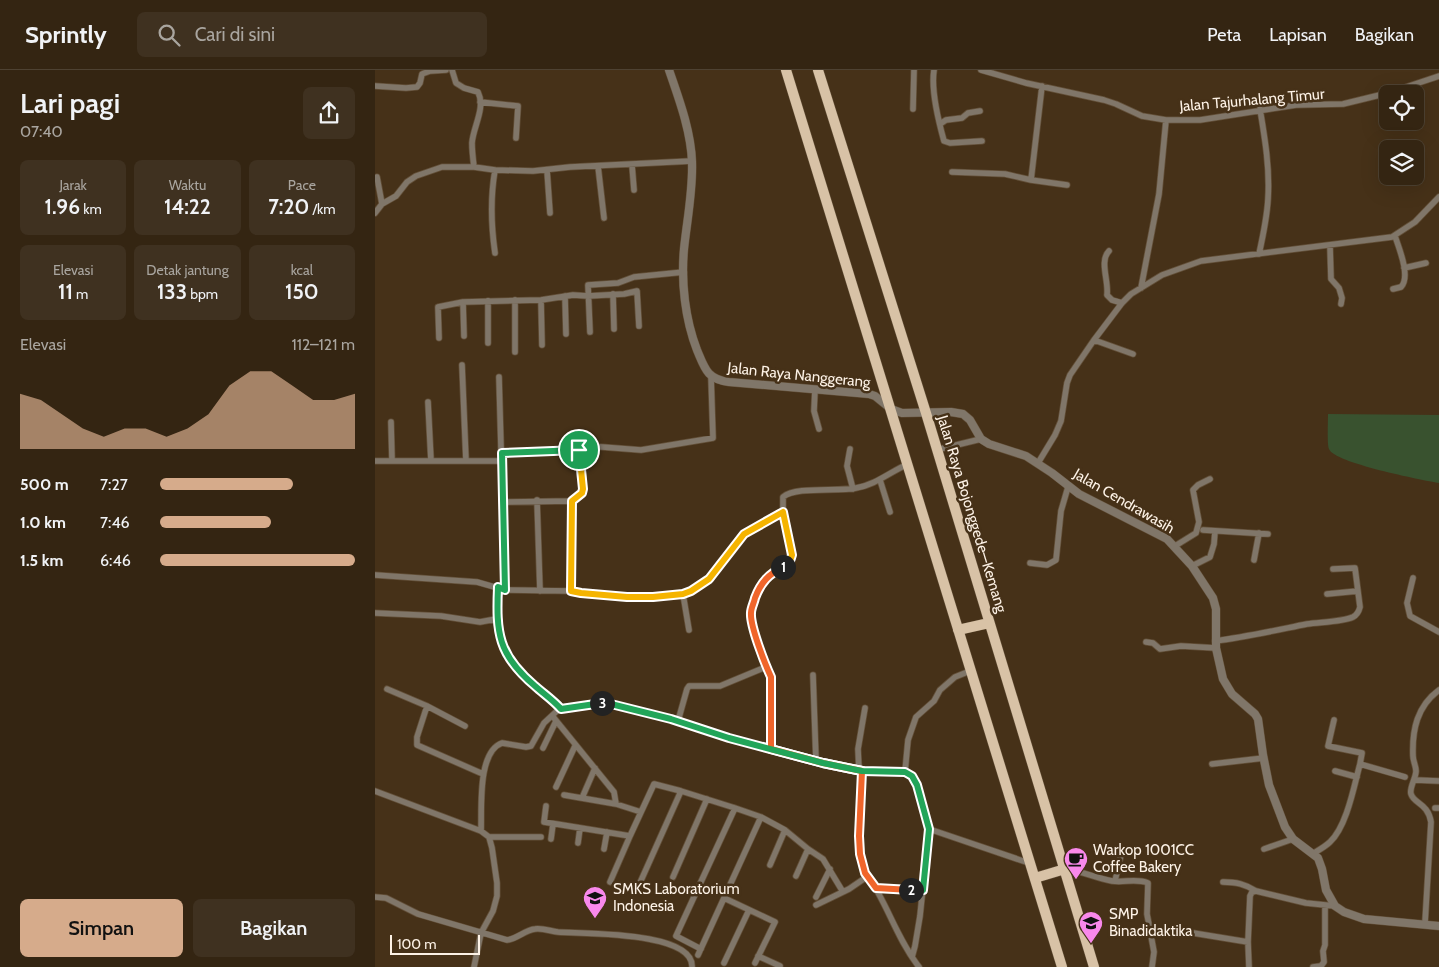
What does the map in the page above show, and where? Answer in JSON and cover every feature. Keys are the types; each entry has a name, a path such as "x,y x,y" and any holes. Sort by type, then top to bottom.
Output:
{"highway":[{"path":"786,70 1062,967"},
{"name":"Jalan Raya Bojonggede—Kemang","path":"817,70 926,413 1094,967"},
{"path":"958,630 989,624"},
{"path":"1035,878 1065,870"}],"street":[{"path":"375,86 417,87 422,74 430,71 446,70"},
{"path":"452,70 456,83 478,92 480,102 472,143 473,167"},
{"name":"Jalan Raya Nanggerang","path":"669,70 685,120 692,161 692,187 684,249 684,272 689,322 701,358 711,376 715,379 729,382 869,394 875,396 891,409 902,413 926,413"},
{"path":"913,109 914,70"},
{"path":"934,70 936,115 945,142 982,141"},
{"name":"Jalan Tajurhalang Timur","path":"981,70 999,72 1026,83 1116,104 1142,116 1166,120 1200,120 1260,109 1296,105 1343,104 1389,93 1439,76"},
{"path":"1031,180 1043,86"},
{"path":"480,102 519,106 516,138"},
{"path":"1259,254 1265,227 1269,190 1267,152 1260,109"},
{"path":"940,124 946,120 962,118 968,112 980,111"},
{"path":"1141,288 1159,194 1166,120"},
{"path":"379,198 396,196 407,182 415,176 442,167 547,170 570,167 692,161"},
{"path":"632,165 634,190"},
{"path":"598,166 604,218"},
{"path":"495,170 491,192 491,216 495,253"},
{"path":"547,170 550,213"},
{"path":"952,172 1005,174 1067,185"},
{"path":"375,213 379,198 377,177"},
{"path":"1038,463 1061,422 1067,383 1070,376 1094,340 1131,294 1162,275 1201,261 1378,240 1395,236 1423,214 1439,197"},
{"path":"1393,289 1404,284 1405,277 1395,236"},
{"path":"1330,246 1331,279 1339,288 1342,298 1341,304"},
{"path":"1109,251 1105,254 1104,264 1108,282 1107,295 1112,300 1122,303"},
{"path":"1404,268 1426,263"},
{"path":"589,332 588,285 618,283 634,277 684,272"},
{"path":"439,338 438,307 463,302 541,300 573,294 588,296 637,291 639,326"},
{"path":"613,294 613,329"},
{"path":"565,296 566,334"},
{"path":"515,300 515,352"},
{"path":"541,300 542,346"},
{"path":"488,301 488,343"},
{"path":"463,302 464,336"},
{"path":"1094,340 1133,354"},
{"path":"463,365 466,461"},
{"path":"499,376 505,590"},
{"path":"502,453 579,450 589,446 641,450 713,438 711,376"},
{"path":"815,389 814,411 819,429"},
{"path":"428,402 431,460"},
{"path":"926,413 951,412 963,414 970,420 981,439 936,450"},
{"path":"391,422 392,460"},
{"name":"Jalan Cendrawasih","path":"981,439 998,448 1026,456 1079,494 1160,534 1175,546 1192,566 1215,604 1216,644 1221,674 1228,689 1259,719 1264,758 1274,798 1285,827 1293,839 1314,853"},
{"path":"849,449 847,466 853,488"},
{"path":"502,502 572,501 582,493 579,450"},
{"path":"375,460 502,461"},
{"path":"771,749 771,677 752,622 751,612 762,582 792,559 783,512 783,497 793,491 853,488 880,480 895,469 908,464"},
{"path":"1175,546 1197,533 1199,522 1193,490 1210,479"},
{"path":"880,480 890,512"},
{"path":"1030,563 1047,565 1056,560 1061,511 1068,487"},
{"path":"537,500 540,590"},
{"path":"571,591 572,501"},
{"path":"375,574 477,582 505,590 571,591 627,597 683,594 700,587 709,579 744,534 783,512"},
{"path":"1203,530 1268,534"},
{"path":"1192,566 1210,557 1215,531"},
{"path":"1254,560 1259,533"},
{"path":"1146,642 1153,643 1160,648 1216,644 1353,617 1360,607 1355,568 1333,569"},
{"path":"1413,578 1407,603 1410,616 1439,632"},
{"path":"498,587 497,620 509,660 531,683 561,709"},
{"path":"1327,594 1358,591"},
{"path":"683,594 689,630"},
{"path":"375,613 441,616 480,622 497,620"},
{"path":"678,721 689,686 720,686 766,667"},
{"path":"905,772 908,740 916,717 934,701 940,690 947,684 959,675 970,671"},
{"path":"813,675 816,761"},
{"path":"387,689 427,706 465,726"},
{"path":"1425,923 1432,825 1430,814 1426,808 1412,796 1411,792 1416,772 1413,755 1417,718 1423,705 1439,690"},
{"path":"481,831 483,774 491,752 498,744 506,742 526,747 531,746 544,723 561,709 606,703 678,721 729,738 816,761 861,771 905,772 912,776 917,785 929,829 923,890 915,946 911,957"},
{"path":"427,706 417,737 417,746 483,774"},
{"path":"865,708 858,749 861,771 859,846 863,867 876,888 901,942 919,967"},
{"path":"543,748 555,719 614,792 617,804"},
{"path":"1334,720 1328,746 1362,753 1350,806 1331,841 1314,853 1320,863 1329,899 1343,912 1364,919 1425,923 1439,926"},
{"path":"556,787 575,746"},
{"path":"1212,764 1264,758"},
{"path":"1360,764 1405,777"},
{"path":"582,798 595,768"},
{"path":"1335,771 1357,777"},
{"path":"1415,780 1439,781"},
{"path":"611,882 654,784 761,817 785,830 823,859 843,892"},
{"path":"375,791 481,831 489,837 493,848 497,896 493,911 481,932 474,967"},
{"path":"639,885 681,791"},
{"path":"564,795 617,804 641,812"},
{"path":"673,877 707,800"},
{"path":"547,806 544,822 630,836"},
{"path":"735,808 676,936 699,952 761,817"},
{"path":"551,839 553,824"},
{"path":"578,843 580,828"},
{"path":"929,829 1029,863"},
{"path":"771,865 785,830"},
{"path":"604,849 607,832"},
{"path":"489,837 541,838"},
{"path":"1264,849 1293,839"},
{"path":"796,876 808,849"},
{"path":"1115,882 1121,855"},
{"path":"816,897 830,869"},
{"path":"1065,870 1079,871 1115,882 1130,880 1148,883 1147,905 1154,952 1152,967"},
{"path":"816,905 843,892 867,876"},
{"path":"1223,882 1242,884 1256,891 1306,903 1335,906"},
{"path":"876,888 923,890"},
{"path":"1249,967 1250,896 1252,892 1256,891"},
{"path":"375,897 386,898 418,914 507,940 535,929 649,939 679,948 691,960 692,967"},
{"path":"724,898 775,922 755,963"},
{"path":"1313,967 1321,966 1324,962 1325,905"},
{"path":"724,963 749,910"},
{"path":"1150,930 1187,932 1248,942"},
{"path":"758,956 780,966"}],"green space":[{"path":"1328,414 1439,415 1439,483 1379,470 1346,460 1334,454 1328,446"}],"place":[{"name":"Warkop 1001CC Coffee Bakery","path":"1076,880"},
{"name":"SMKS Laboratorium Indonesia","path":"595,919"},
{"name":"SMP Binadidaktika","path":"1091,944"}],"route":[{"path":"579,450 502,453 505,590 498,587 497,620 509,660 531,683 561,709 606,703 671,719 729,738 823,763 859,770 862,771 909,773 917,785 929,829 923,890 876,888 865,873 859,846 862,810 862,771 823,763 771,749 771,677 752,622 751,612 759,588 764,580 788,564 792,559 783,512 744,534 709,579 700,587 683,594 627,597 571,591 573,556 572,501 582,493 583,489 579,450"}]}
